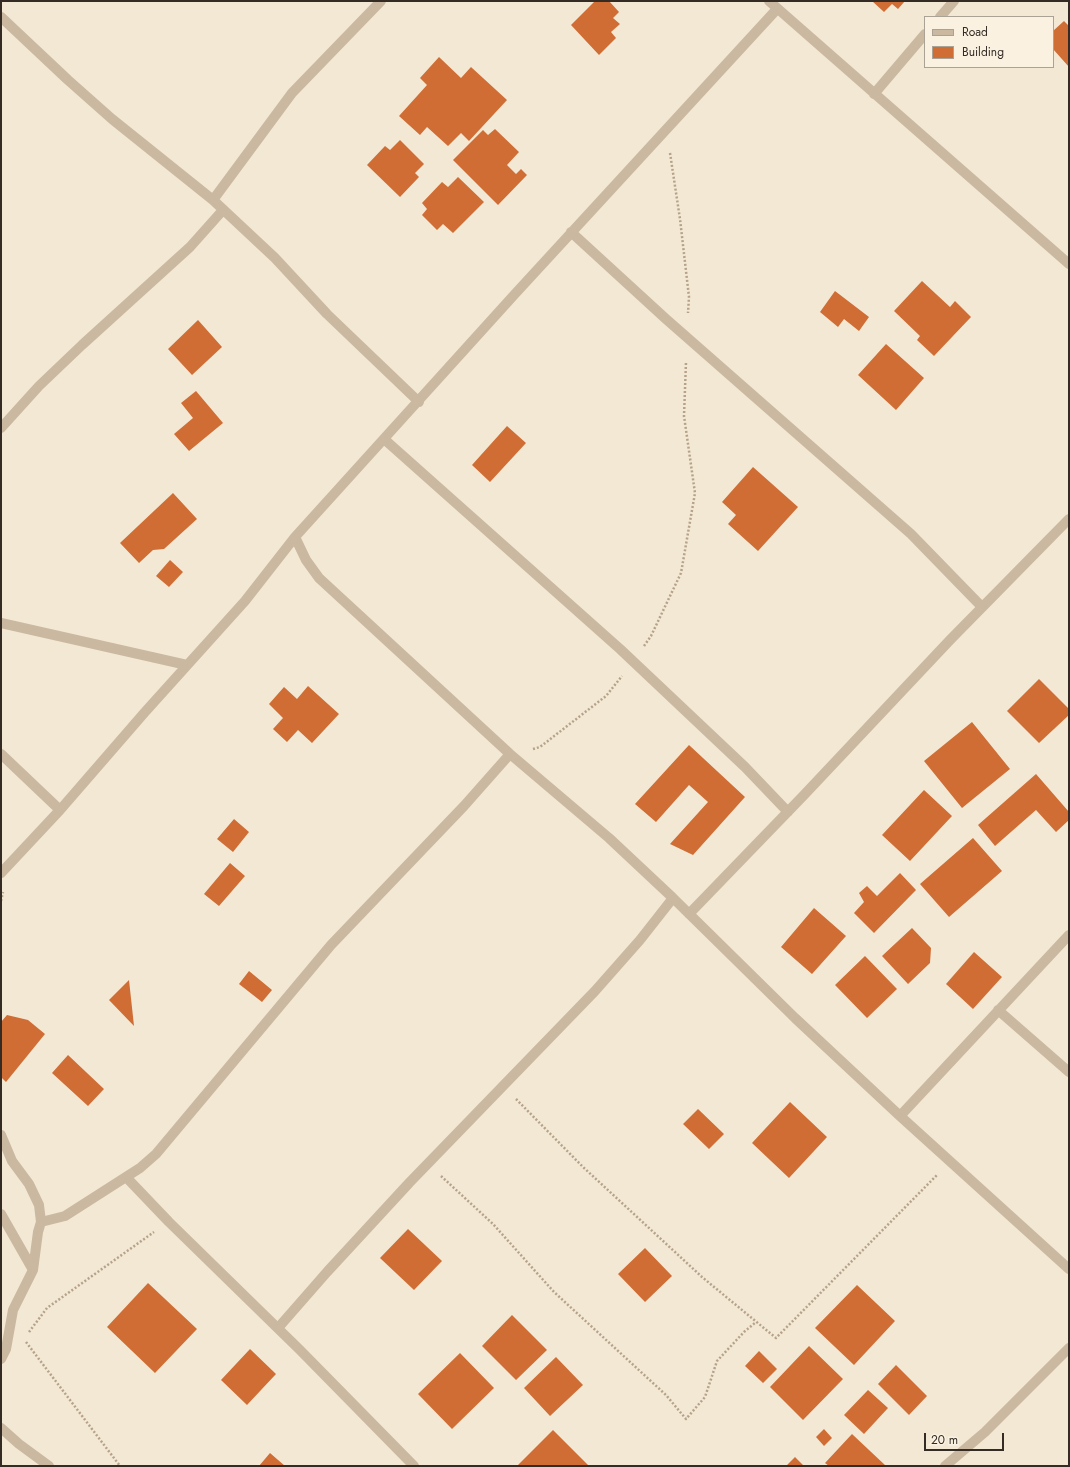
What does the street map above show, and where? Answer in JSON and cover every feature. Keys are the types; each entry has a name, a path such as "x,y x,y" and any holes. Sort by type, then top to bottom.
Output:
{"street":[{"path":"213,200 292,94 381,1"},
{"path":"769,1 1069,264"},
{"path":"941,16 954,1"},
{"path":"1,873 60,810 245,601 295,537 571,232 777,9"},
{"path":"1,17 112,119 213,200 274,258 327,314 418,402"},
{"path":"874,94 924,35"},
{"path":"1,428 39,386 190,247 223,210"},
{"path":"571,232 911,534 982,607"},
{"path":"384,438 634,662 745,767 788,812"},
{"path":"690,914 982,607 1069,519"},
{"path":"295,537 306,560 319,578 510,754 609,838 690,914 795,1018 950,1162 1069,1269"},
{"path":"1,623 187,665"},
{"path":"1,754 60,810"},
{"path":"41,1222 64,1216 140,1168 156,1154 331,945 464,806 510,754"},
{"path":"278,1328 327,1272 428,1163 594,991 640,940 673,898"},
{"path":"900,1116 1069,935"},
{"path":"998,1010 1069,1072"},
{"path":"1,1135 12,1161 29,1184 39,1205 41,1222 38,1232 33,1270 13,1310 6,1348 1,1359"},
{"path":"126,1177 169,1222 278,1328 414,1466"},
{"path":"1,1214 33,1270"},
{"path":"945,1466 985,1432 1069,1348"},
{"path":"1,1428 19,1444 49,1466"}],"path":[{"path":"510,754 540,747 606,696 634,662 651,636 681,573 694,493 684,416 688,337 688,298 680,219 666,129"},
{"path":"502,1086 582,1167 702,1277 776,1338 870,1245 950,1162"},
{"path":"428,1163 493,1224 554,1292 666,1395 686,1419 705,1397 717,1361 744,1332 756,1322"},
{"path":"28,1333 47,1308 169,1222"},
{"path":"24,1339 120,1466"}],"building":[{"path":"595,1 609,1 619,12 613,18 620,24 611,32 616,38 599,55 571,25"},
{"path":"872,1 905,1 898,9 892,4 884,12"},
{"path":"1064,21 1069,26 1069,67 1054,50 1054,30"},
{"path":"439,57 461,78 471,67 507,100 469,141 461,133 448,146 427,127 420,135 399,116 427,85 420,78"},
{"path":"495,129 519,152 507,165 516,174 521,169 527,175 498,205 453,160 483,130 488,135"},
{"path":"400,140 424,164 415,173 419,177 400,197 367,165 385,146 390,150"},
{"path":"458,177 484,202 453,233 443,224 437,230 422,215 427,209 422,203 442,182 448,187"},
{"path":"922,281 950,307 955,301 971,317 934,356 917,340 920,336 894,311"},
{"path":"835,291 869,317 859,331 844,319 838,327 820,312"},
{"path":"198,320 222,347 192,375 168,349"},
{"path":"886,344 924,378 896,410 858,375"},
{"path":"196,391 223,423 189,451 174,434 193,418 181,403"},
{"path":"507,426 526,443 490,482 472,465"},
{"path":"753,467 798,507 758,551 728,524 736,515 722,502"},
{"path":"173,493 197,519 164,549 153,550 139,563 120,543"},
{"path":"170,560 183,572 169,587 156,576"},
{"path":"1039,679 1069,709 1069,715 1039,743 1007,711"},
{"path":"308,686 339,714 312,743 298,730 287,742 273,729 283,718 269,704 284,687 297,699"},
{"path":"972,722 1010,769 962,808 924,761"},
{"path":"689,745 745,797 693,855 670,844 708,802 689,785 656,822 635,804"},
{"path":"1036,774 1069,812 1069,820 1056,832 1036,810 995,846 978,825"},
{"path":"924,790 952,816 910,861 882,835"},
{"path":"234,819 249,832 233,852 217,839"},
{"path":"973,838 1002,871 949,917 920,884"},
{"path":"230,863 245,876 219,906 204,894"},
{"path":"900,873 916,890 874,933 854,913 864,902 859,893 867,886 877,896"},
{"path":"814,908 846,936 812,974 781,947"},
{"path":"912,928 931,948 930,963 908,984 882,956"},
{"path":"974,952 1002,977 973,1009 946,984"},
{"path":"865,956 897,989 867,1018 835,985"},
{"path":"249,971 272,990 262,1002 239,984"},
{"path":"129,980 134,1026 109,1000"},
{"path":"7,1015 28,1020 45,1034 6,1082 1,1077 1,1022"},
{"path":"68,1055 104,1089 88,1106 52,1073"},
{"path":"790,1102 827,1137 789,1178 752,1143"},
{"path":"698,1109 724,1134 709,1149 683,1124"},
{"path":"408,1229 442,1261 414,1290 380,1258"},
{"path":"645,1248 672,1276 645,1302 618,1274"},
{"path":"148,1283 197,1329 155,1373 107,1327"},
{"path":"857,1285 895,1321 854,1365 815,1328"},
{"path":"512,1315 547,1350 516,1380 482,1346"},
{"path":"809,1346 843,1379 803,1420 770,1387"},
{"path":"250,1349 276,1374 247,1405 221,1380"},
{"path":"759,1351 777,1369 763,1383 745,1366"},
{"path":"460,1353 494,1388 452,1429 418,1394"},
{"path":"556,1357 583,1385 550,1416 524,1388"},
{"path":"896,1365 927,1396 909,1415 878,1384"},
{"path":"868,1390 888,1408 864,1434 844,1415"},
{"path":"824,1429 832,1438 824,1446 816,1437"},
{"path":"553,1430 589,1466 517,1466"},
{"path":"852,1434 886,1466 829,1466 825,1463"},
{"path":"270,1453 285,1466 259,1466"},
{"path":"795,1457 804,1466 786,1466"}]}
